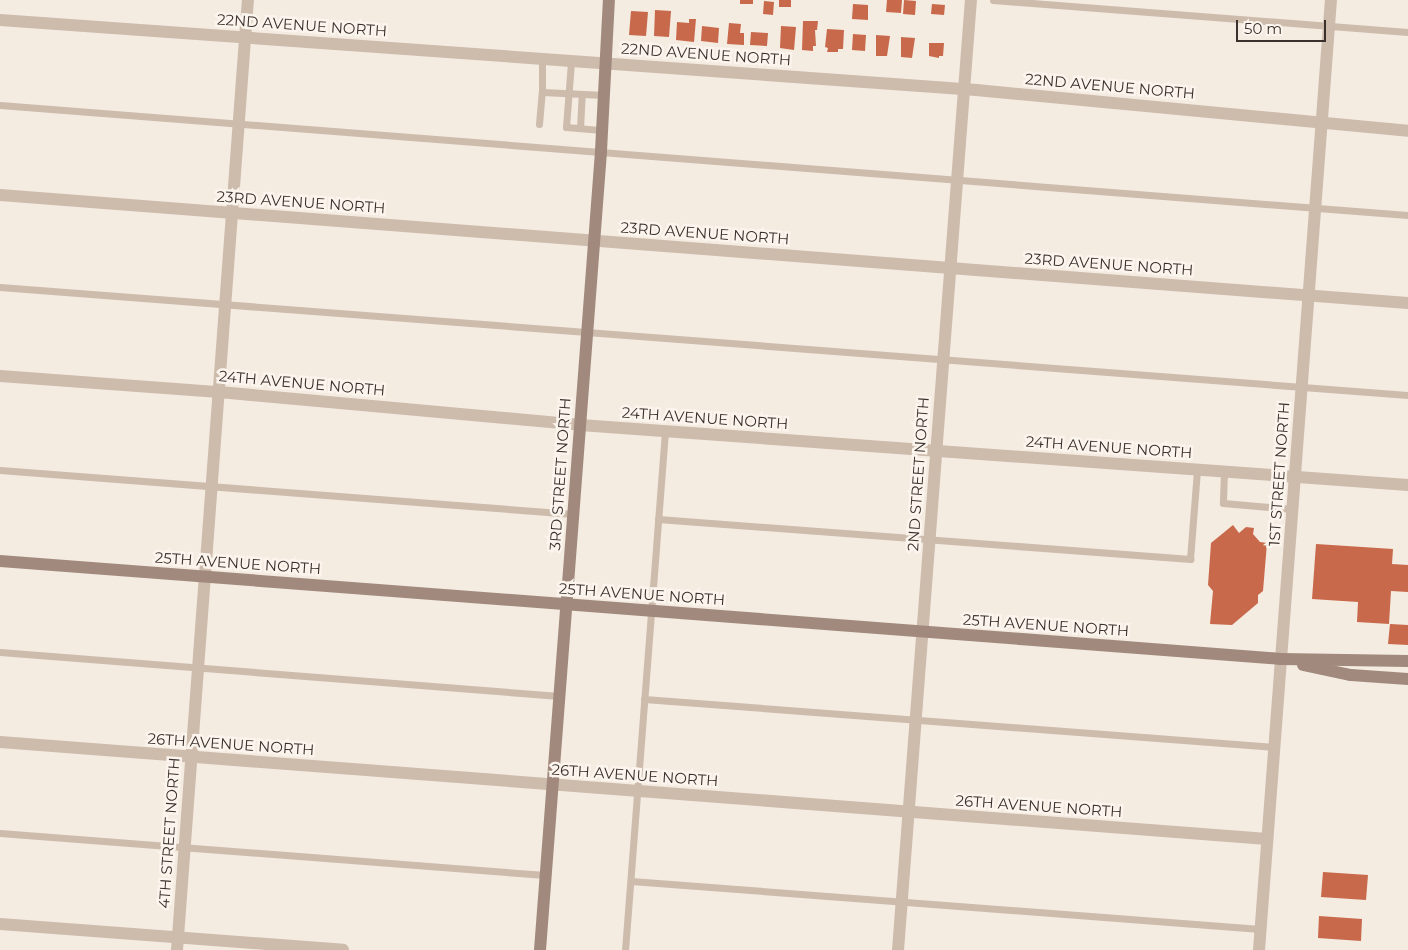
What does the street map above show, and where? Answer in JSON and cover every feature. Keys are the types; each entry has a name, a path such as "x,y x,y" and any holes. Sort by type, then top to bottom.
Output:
{"street":[{"name":"4TH STREET NORTH","path":"177,944 248,0"},
{"name":"3RD STREET NORTH","path":"540,950 601,152 610,0"},
{"name":"2ND STREET NORTH","path":"898,950 971,0"},
{"name":"1ST STREET NORTH","path":"1259,950 1331,0"},
{"name":"22ND AVENUE NORTH","path":"0,20 964,90 1408,131"},
{"name":"23RD AVENUE NORTH","path":"0,195 1408,303"},
{"name":"24TH AVENUE NORTH","path":"0,376 219,392 580,425 1408,485"},
{"name":"25TH AVENUE NORTH","path":"0,561 1281,659 1408,661"},
{"name":"25TH AVENUE NORTH","path":"1281,659 1337,672 1408,679"},
{"name":"26TH AVENUE NORTH","path":"0,742 1267,839"},
{"path":"0,924 177,944 343,950"}],"lane":[{"path":"993,0 1408,32"},
{"path":"539,124 542,92 542,59"},
{"path":"571,62 566,127 602,130"},
{"path":"542,92 604,96"},
{"path":"580,128 582,94"},
{"path":"0,105 1315,206 1408,215"},
{"path":"0,287 1408,395"},
{"path":"625,950 665,431"},
{"path":"0,470 573,514"},
{"path":"658,519 1190,559 1197,470"},
{"path":"1224,472 1223,503 1292,509"},
{"path":"0,652 559,696"},
{"path":"644,699 1274,747"},
{"path":"0,833 546,875"},
{"path":"631,881 1260,929"}],"building":[{"path":"740,0 753,0 753,4 740,4"},
{"path":"779,0 791,0 791,7 779,7"},
{"path":"887,0 902,0 901,13 886,12"},
{"path":"904,0 916,1 915,15 903,14"},
{"path":"764,1 774,2 773,15 763,14"},
{"path":"853,4 868,5 868,20 852,19"},
{"path":"932,4 945,5 944,15 931,14"},
{"path":"655,10 671,11 669,37 654,36"},
{"path":"631,11 648,12 646,36 629,35"},
{"path":"689,19 696,19 694,42 676,40 677,22 689,23"},
{"path":"803,21 818,21 817,30 815,30 816,46 813,46 813,51 802,50"},
{"path":"729,23 741,24 740,33 744,33 744,45 727,44"},
{"path":"702,26 719,28 718,43 701,41"},
{"path":"781,26 796,27 794,50 780,48"},
{"path":"827,29 844,30 843,49 838,49 838,52 827,52 828,48 825,47"},
{"path":"751,32 768,33 767,46 750,45"},
{"path":"853,34 866,35 865,51 852,50"},
{"path":"876,35 890,36 887,56 876,56"},
{"path":"901,37 915,38 912,58 901,57"},
{"path":"929,43 944,43 943,56 939,56 939,58 929,56"},
{"path":"1233,525 1239,533 1246,527 1254,528 1253,534 1260,542 1267,543 1263,591 1258,595 1258,603 1232,625 1210,624 1213,591 1208,585 1211,543"},
{"path":"1316,544 1393,549 1392,564 1408,565 1408,592 1391,591 1389,624 1357,622 1358,602 1312,599"},
{"path":"1390,624 1408,625 1408,645 1388,644"},
{"path":"1323,872 1368,875 1366,900 1321,897"},
{"path":"1319,916 1362,919 1361,941 1318,938"}]}
